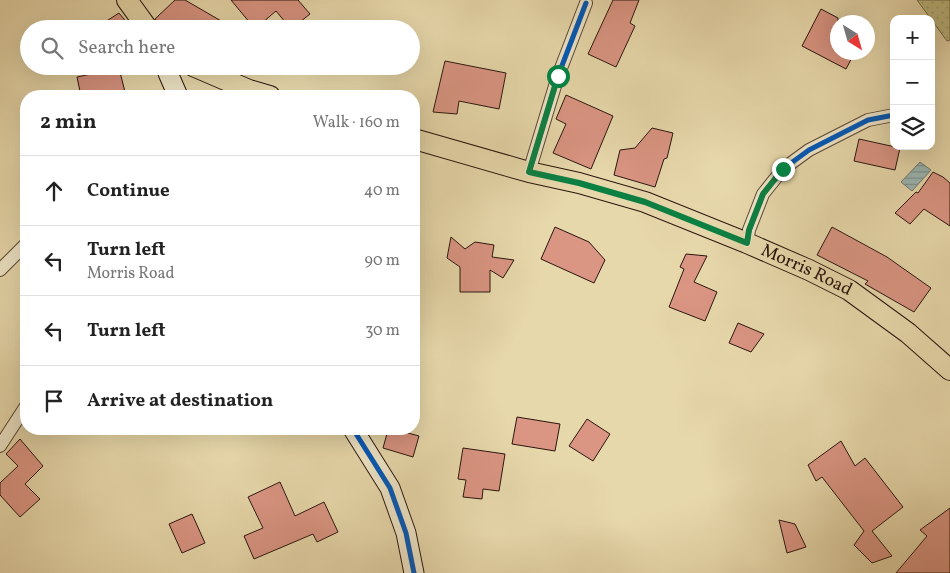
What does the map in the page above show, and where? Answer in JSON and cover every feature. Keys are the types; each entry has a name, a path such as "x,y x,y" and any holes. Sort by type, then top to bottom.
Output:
{"main road":[{"path":"127,0 141,20"},
{"path":"214,75 249,90"},
{"name":"Morris Road","path":"420,141 529,172 579,183 645,202 747,243 849,290 908,333 950,370"}],"street":[{"path":"529,172 558,76 586,3"},
{"path":"169,75 175,90"},
{"path":"747,243 749,230 763,194 783,169 809,150 868,120 890,116"},
{"path":"0,270 20,250"},
{"path":"0,446 20,415"},
{"path":"357,435 390,488 406,534 414,573"}],"shaded area":[{"path":"917,0 950,0 950,40 947,41 935,25 935,15 928,15"}],"water":[{"path":"920,162 931,170 912,191 901,182"}],"building":[{"path":"175,0 185,0 219,20 156,20"},
{"path":"231,0 298,0 310,14 302,20 284,20 276,11 266,20 248,20"},
{"path":"613,0 639,0 630,23 635,26 616,67 588,54"},
{"path":"821,9 832,15 830,15 830,60 851,60 846,69 802,46"},
{"path":"119,13 125,20 108,20"},
{"path":"445,61 506,73 499,109 459,101 457,114 433,112"},
{"path":"86,75 121,75 124,90 80,90 77,77"},
{"path":"566,95 613,116 591,169 553,153 566,124 556,119"},
{"path":"652,128 673,133 667,158 664,159 655,187 614,175 620,150 635,148"},
{"path":"859,139 890,146 890,150 900,150 895,170 854,161"},
{"path":"933,172 950,183 950,226 924,209 910,224 895,213 916,192 918,193"},
{"path":"555,227 589,242 605,260 594,283 541,259"},
{"path":"832,227 887,257 931,288 914,312 865,284 868,281 817,255"},
{"path":"451,237 465,249 475,242 494,245 492,257 514,260 503,278 490,270 490,292 460,292 460,267 447,258"},
{"path":"686,254 707,256 694,282 717,292 705,321 669,307 684,269 680,267"},
{"path":"738,323 764,334 751,352 729,343"},
{"path":"517,417 560,424 555,451 512,444"},
{"path":"587,419 610,434 593,461 569,446"},
{"path":"387,435 419,436 413,457 383,448"},
{"path":"20,439 43,466 25,484 40,499 20,517 0,495 0,483 18,466 6,454"},
{"path":"841,441 855,466 865,458 903,507 872,531 892,556 872,563 854,545 864,531 822,477 816,481 808,465"},
{"path":"463,448 505,454 499,491 483,489 482,499 463,497 466,480 458,479"},
{"path":"280,482 295,516 324,502 338,532 317,542 313,534 254,559 244,536 263,528 248,497"},
{"path":"950,508 950,573 896,573 927,536 920,530"},
{"path":"192,514 205,543 182,553 169,524"},
{"path":"779,520 795,524 806,547 787,553"}],"cycle path":[{"path":"529,172 558,76 586,3"},
{"path":"747,243 749,230 763,194 783,169 809,150 868,120 890,116"},
{"path":"357,435 390,488 406,533 414,573"}],"route":[{"path":"558,76 529,172 579,183 645,202 747,243 749,230 763,194 783,169"}]}
